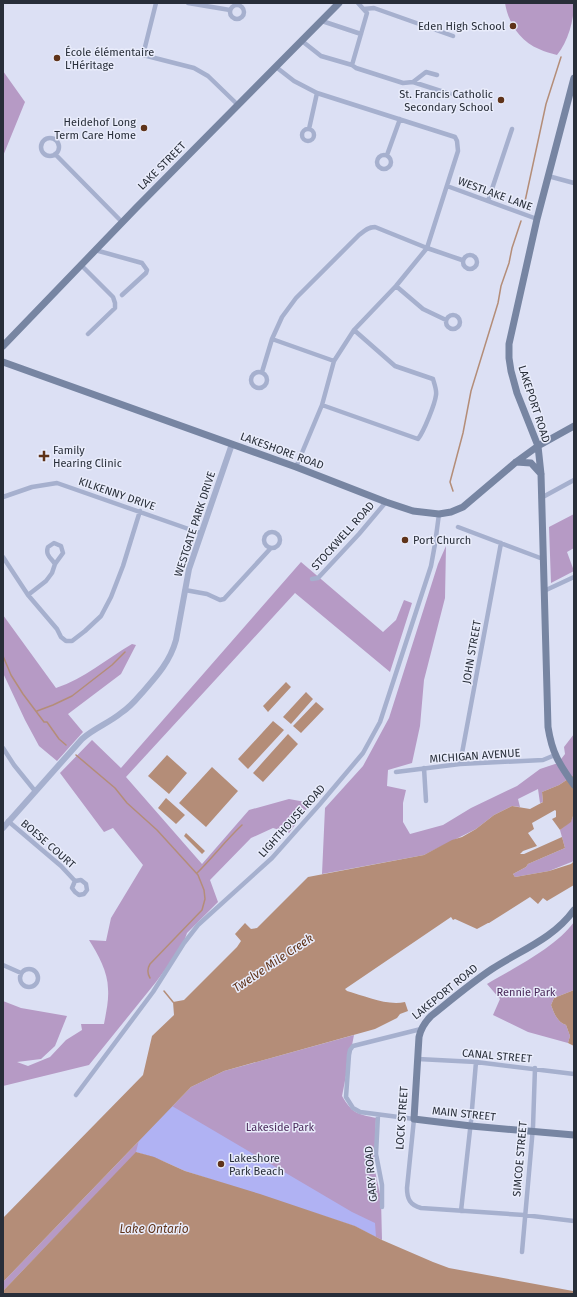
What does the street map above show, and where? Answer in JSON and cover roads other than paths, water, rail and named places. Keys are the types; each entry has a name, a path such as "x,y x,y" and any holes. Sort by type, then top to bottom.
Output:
{"main road":[{"name":"LAKE STREET","path":"3,346 122,222 322,21 335,4"},
{"name":"LAKEPORT ROAD","path":"574,78 537,219 511,333 509,358 510,371 514,384 538,446 541,474 542,559 548,727 551,745 555,755 574,785"},
{"name":"LAKESHORE ROAD","path":"3,362 296,467 386,502 413,511 439,514 451,512 463,507 516,462 538,446 574,426"},
{"path":"516,462 531,463 541,474"},
{"name":"LAKEPORT ROAD","path":"421,1029 431,1016 470,985 492,969 544,939 560,926 574,910"},
{"name":"LOCK STREET","path":"414,1119 421,1029"},
{"name":"MAIN STREET","path":"414,1119 471,1126 574,1135"}],"street":[{"path":"156,3 143,55 194,68 208,76 238,105"},
{"path":"188,3 230,10"},
{"path":"352,65 367,13 358,3"},
{"path":"364,9 374,8 453,36"},
{"path":"322,21 361,34"},
{"path":"302,41 321,56 403,83 413,82 450,94"},
{"path":"276,67 294,81 317,93 455,138 457,141 458,152 427,248 396,286 354,330 334,361 322,405 296,467"},
{"path":"413,82 426,72 437,75"},
{"path":"310,129 317,93"},
{"path":"387,155 400,119"},
{"path":"488,201 512,129"},
{"path":"55,154 122,222"},
{"path":"548,176 574,183"},
{"name":"WESTLAKE LANE","path":"447,186 537,219"},
{"path":"262,372 272,339 282,317 296,298 353,240 367,229 376,227 427,248 462,260"},
{"path":"95,250 142,263 146,267 146,273 122,295"},
{"path":"81,265 113,297 115,303 114,308 88,334"},
{"path":"396,286 423,309 446,320"},
{"path":"322,405 418,438 426,427 436,394 433,379 395,366 354,330"},
{"path":"272,339 334,361"},
{"name":"WESTGATE PARK DRIVE","path":"3,828 82,739 93,730 121,713 165,666 174,647 189,569 200,533 232,444"},
{"path":"541,498 574,480"},
{"name":"KILKENNY DRIVE","path":"3,497 32,487 57,483 200,533"},
{"name":"STOCKWELL ROAD","path":"312,579 318,578 359,534 386,502"},
{"path":"3,557 28,595 57,629 61,638 66,641 72,640 79,636 101,616 111,597 123,566 140,511"},
{"name":"LIGHTHOUSE ROAD","path":"76,1095 153,992 198,925 272,858 363,753 380,722 429,572 439,514"},
{"path":"458,527 542,559"},
{"name":"JOHN STREET","path":"460,764 501,543"},
{"path":"185,590 207,594 220,600 224,599 270,548"},
{"path":"28,595 46,581 55,564"},
{"path":"544,591 574,577"},
{"path":"3,748 14,765 35,791"},
{"name":"MICHIGAN AVENUE","path":"396,772 460,764 543,760 555,755"},
{"path":"424,768 426,801"},
{"name":"BOESE COURT","path":"8,821 61,866 76,881"},
{"path":"3,965 20,973"},
{"name":"LAKEPORT ROAD","path":"353,1108 346,1097 349,1055 351,1048 356,1044 421,1029"},
{"name":"CANAL STREET","path":"418,1059 476,1062 535,1068 574,1074"},
{"path":"476,1062 471,1126 461,1210 574,1221"},
{"name":"SIMCOE STREET","path":"522,1252 532,1132 535,1068"},
{"name":"MAIN STREET","path":"353,1108 360,1112 414,1119"},
{"name":"GARY ROAD","path":"378,1114 376,1154 382,1185 382,1207"},
{"name":"LOCK STREET","path":"414,1119 407,1196 408,1200 415,1206 461,1210"}],"water":[{"path":"286,682 291,687 268,712 263,706"},
{"path":"306,692 313,699 291,724 283,717"},
{"path":"316,702 324,709 301,733 293,726"},
{"path":"273,721 284,730 248,769 238,759"},
{"path":"288,734 298,744 263,782 253,773"},
{"path":"167,755 187,773 169,794 148,776"},
{"path":"212,767 238,791 206,827 179,803"},
{"name":"Twelve Mile Creek","path":"574,775 574,813 571,822 560,830 552,819 556,817 555,810 532,823 534,829 528,833 537,846 523,851 520,854 524,854 562,837 565,848 528,864 526,867 513,874 515,877 549,871 571,864 574,861 574,885 547,901 543,898 538,904 530,897 477,929 455,919 453,920 451,917 345,989 347,991 383,1002 405,1002 408,1011 400,1014 397,1018 375,1029 224,1071 191,1087 3,1282 3,1218 143,1075 152,1036 174,1015 173,1002 184,1000 237,947 241,941 235,934 245,923 251,929 257,928 308,877 424,855 452,840 462,837 476,829 494,815 512,806 530,809 543,802 542,792 559,785"},
{"path":"166,798 185,815 176,824 158,808"},
{"path":"186,833 205,851 202,854 184,836"},
{"path":"574,990 574,1046 568,1043 570,1036 566,1025 558,1019 551,1005 554,998"},
{"name":"Lake Ontario","path":"136,1152 154,1157 185,1171 260,1194 355,1226 382,1240 449,1268 574,1291 574,1294 3,1294 3,1291"}],"waterway":[{"path":"524,206 546,104 561,57"},
{"path":"453,491 450,482 463,433 471,391 521,221"},
{"path":"37,711 72,696 112,665 125,652"},
{"path":"3,656 11,675 23,694 44,722 47,722 59,739 66,745"},
{"path":"76,755 115,788 127,803 157,830 198,875 204,890 205,899 202,910 150,964 148,968 150,978"},
{"path":"197,873 242,825"},
{"path":"164,991 173,1002"}],"place":[{"name":"Eden High School","path":"513,26"},
{"name":"École élémentaire L'Héritage","path":"57,58"},
{"name":"St. Francis Catholic Secondary School","path":"501,100"},
{"name":"Heidehof Long Term Care Home","path":"144,128"},
{"name":"Family Hearing Clinic","path":"44,456"},
{"name":"Port Church","path":"405,540"},
{"name":"Lakeshore Park Beach","path":"221,1164"}],"park label":[{"name":"Rennie Park","path":"526,992"},
{"name":"Lakeside Park","path":"280,1127"}]}
